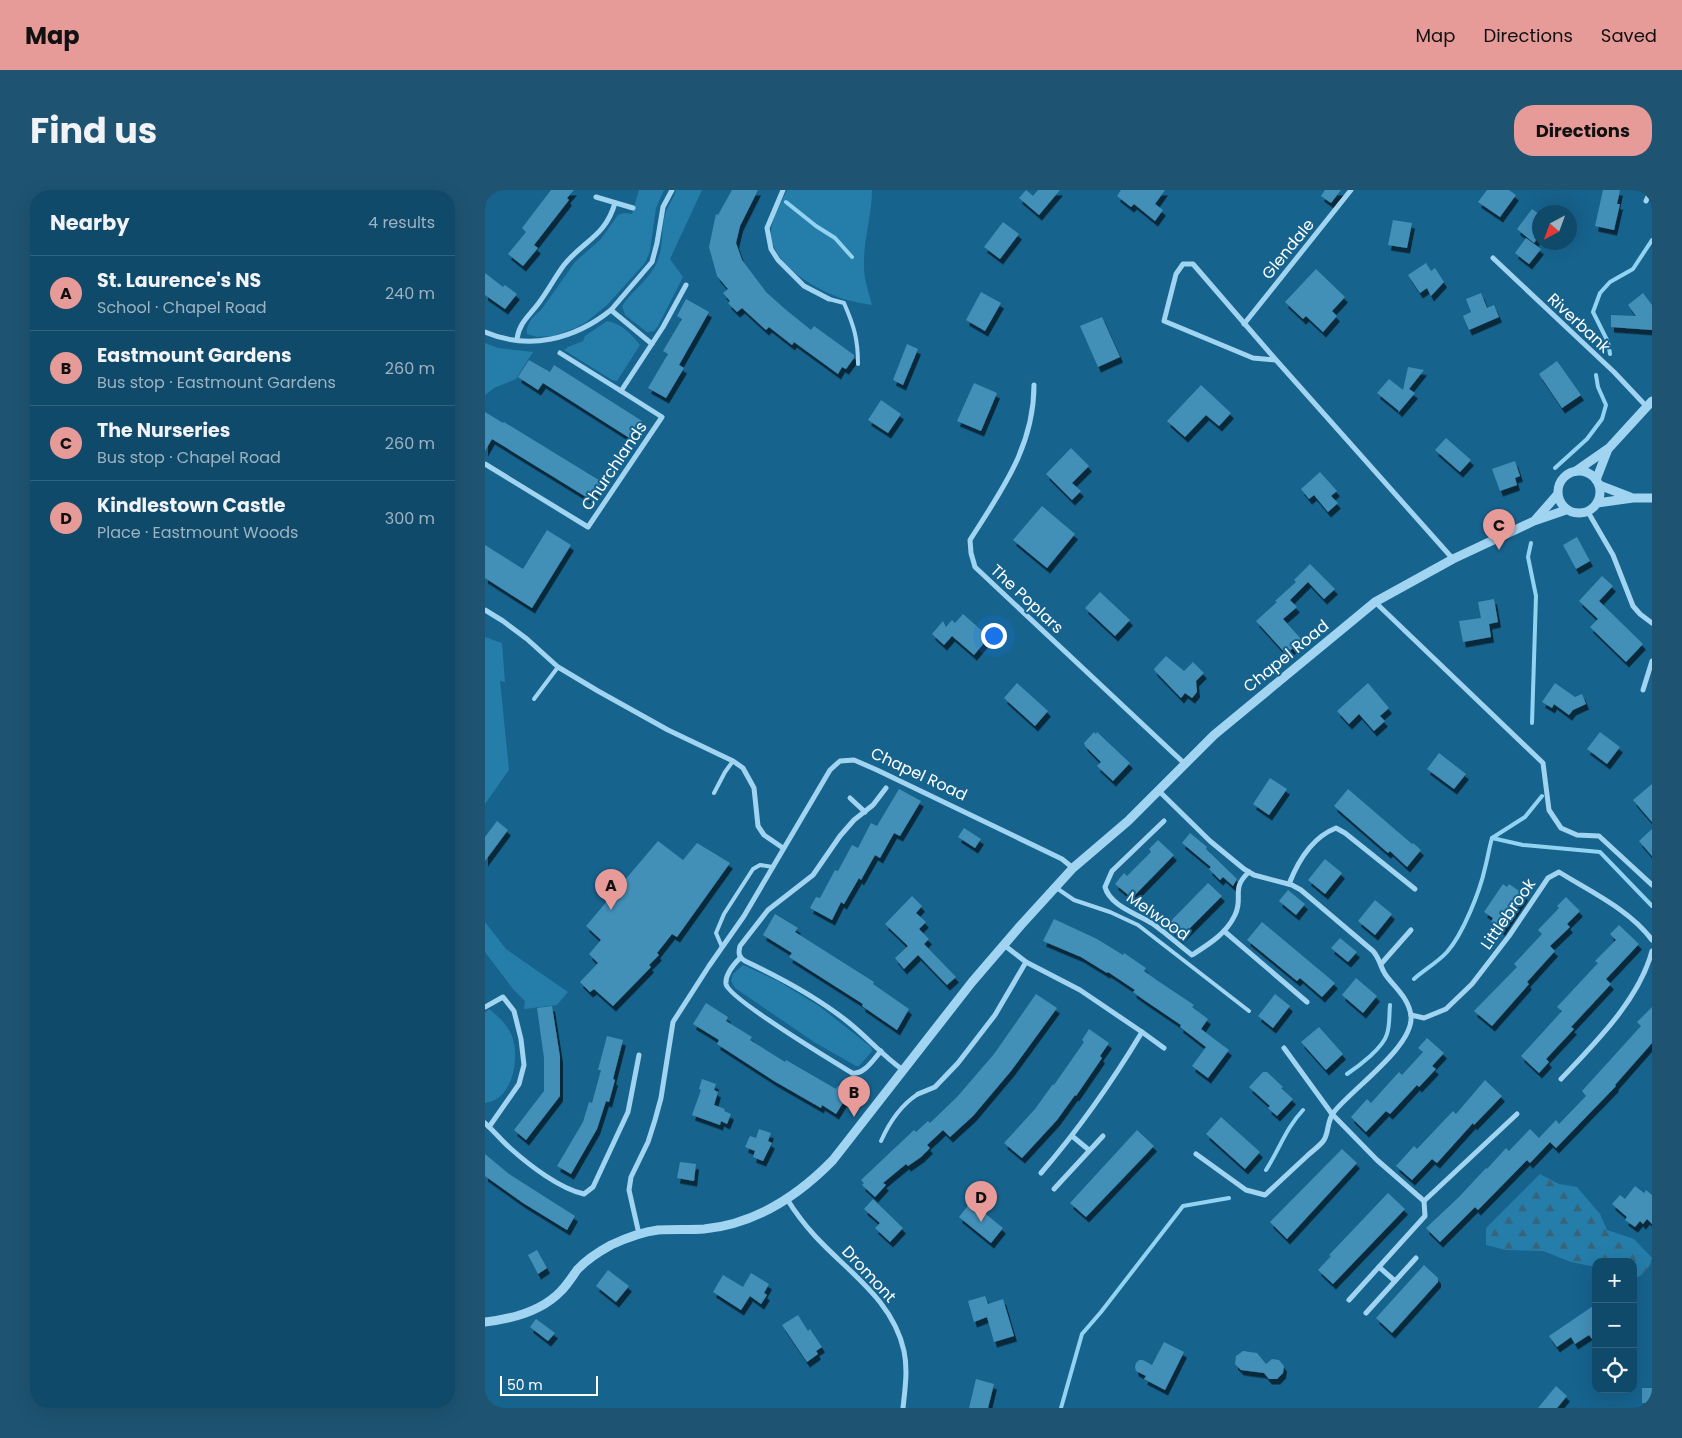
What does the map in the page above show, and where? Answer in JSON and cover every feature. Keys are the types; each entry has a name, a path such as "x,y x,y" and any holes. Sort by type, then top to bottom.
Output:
{"street":[{"path":"485,332 498,337 541,340 565,337 598,320 611,310 652,262 663,207 672,190"},
{"path":"783,190 767,228 771,249 777,260 804,286 829,299"},
{"name":"Glendale","path":"1244,324 1351,190"},
{"path":"1646,200 1651,190"},
{"path":"596,197 633,208"},
{"path":"517,339 521,325 539,303 564,265 597,235 606,224 615,203"},
{"name":"Riverbank","path":"1493,258 1650,404"},
{"path":"1276,360 1253,358 1164,321 1176,274 1183,264 1193,264 1453,559"},
{"path":"560,353 621,391 685,285"},
{"path":"611,310 651,344"},
{"name":"The Poplars","path":"1034,385 1034,399 1028,432 1014,470 969,540 975,567 1185,764"},
{"name":"Churchlands","path":"485,464 587,527 663,417 621,391"},
{"path":"1609,448 1598,482 1599,497 1597,503 1588,512 1577,514 1566,510 1557,495 1557,488 1564,477 1609,448 1650,404"},
{"path":"1576,471 1587,472 1598,482 1633,498"},
{"name":"Chapel Road","path":"1534,521 1557,495"},
{"path":"1597,503 1633,498 1652,498"},
{"name":"Chapel Road","path":"639,1234 629,1190 631,1177 647,1142 661,1098 673,1022 744,916 830,770 840,760 854,760 1062,859 1073,868 1128,821 1214,735 1375,602 1453,559 1534,521 1566,510"},
{"path":"1588,512 1613,555 1633,606 1652,623"},
{"path":"1375,602 1543,763 1549,810 1561,828 1577,836 1599,836 1652,885"},
{"path":"485,610 503,621 558,667 643,717 733,760 743,768 754,788 759,826 764,835 783,848"},
{"path":"1643,690 1652,662"},
{"path":"881,1051 862,1072 852,1073 757,1011 731,993 726,986 727,976 740,958 740,946 768,910 813,875 840,836 854,820 873,805 886,788"},
{"path":"1159,791 1210,841 1249,872 1267,879 1289,884 1301,890 1373,950 1380,959 1386,976 1406,1001 1411,1015 1410,1026 1394,1052 1332,1114 1324,1140 1265,1195 1246,1190 1196,1154"},
{"path":"851,798 865,812"},
{"name":"Melwood","path":"1164,821 1113,872 1105,887 1106,893 1117,904 1152,924 1192,956 1216,939 1236,914 1241,879 1249,872"},
{"path":"1289,884 1296,867 1312,845 1326,832 1336,828 1345,833 1415,889"},
{"path":"485,1322 513,1317 551,1301 562,1291 578,1268 596,1254 611,1246 639,1234 657,1230 703,1229 731,1224 762,1213 787,1199 819,1175 833,1160 971,982 1073,868"},
{"name":"Littlebrook","path":"1411,1015 1424,1018 1446,1008 1472,984 1509,936 1548,878 1559,872 1622,912 1644,929 1652,940"},
{"path":"1381,964 1391,955 1411,930"},
{"path":"1224,931 1307,1002"},
{"path":"1004,945 1026,962 1080,990 1164,1048"},
{"path":"1561,1079 1600,1037 1635,990 1652,951"},
{"path":"740,958 783,980 826,1006 903,1070"},
{"path":"918,1094 935,1087 964,1055 995,1015 1026,962"},
{"path":"485,1007 503,997 515,1011 524,1065 519,1084 487,1125 510,1148 535,1168 573,1192 584,1194 593,1187 628,1112 639,1055"},
{"path":"1041,1172 1072,1136 1116,1076 1143,1032"},
{"path":"1284,1048 1332,1114 1377,1160 1424,1201 1425,1216 1349,1300"},
{"path":"1424,1201 1517,1114"},
{"path":"1072,1136 1089,1150"},
{"path":"1054,1189 1103,1136"},
{"name":"Dromont","path":"787,1199 815,1236 879,1299 895,1324 904,1350 906,1365 903,1408"},
{"path":"1367,1313 1416,1258"},
{"path":"1379,1267 1395,1281"}],"lane":[{"path":"829,299 844,303 850,316 858,340 857,364"},
{"path":"534,699 558,667"},
{"path":"714,794 733,760"},
{"path":"722,947 716,933 725,914 753,869 761,865 773,867"},
{"path":"1055,887 1074,900 1110,912 1138,925 1249,1011"},
{"path":"881,1141 895,1114 918,1094"}],"green space":[{"path":"639,190 664,190 656,208 650,251 645,263 607,305 585,323 553,336 537,337 527,334 527,327 531,320 541,310 575,262 601,239 618,215 624,213 632,214"},
{"path":"676,190 702,190 670,259 683,277 658,326 654,331 647,332 625,315 622,306 654,268 660,254 666,211"},
{"path":"787,190 872,190 864,267 872,305 855,302 828,293 795,273 778,254 773,244 771,228"},
{"path":"607,321 621,327 640,345 617,381 612,380 564,350 583,341 585,336"},
{"path":"485,343 498,348 533,352 516,379 494,388 485,395"},
{"path":"485,637 502,643 505,682 500,681 509,770 485,804"},
{"path":"485,922 506,949 568,992 557,1005 524,1009 525,1001 513,989 485,952"},
{"path":"743,965 778,981 819,1006 871,1047 872,1051 859,1066 856,1066 814,1042 735,988 731,981 733,974"},
{"path":"489,1009 508,1028 512,1036 515,1055 512,1077 508,1086 495,1100 485,1103 485,1013"},
{"path":"1540,1174 1559,1184 1577,1187 1600,1214 1607,1230 1634,1239 1652,1258 1650,1265 1637,1277 1637,1258 1592,1258 1592,1266 1571,1262 1543,1251 1506,1250 1486,1245 1486,1228"}],"building":[{"path":"551,190 574,190 567,198 569,200 534,245 538,248 523,266 508,254 526,232 522,228"},
{"path":"732,190 758,190 740,226 736,243 742,260 766,292 785,309 811,330 814,326 854,355 846,369 842,367 838,374 794,342 792,345 769,327 766,330 742,308 737,312 728,303 730,301 723,293 728,289 717,276 709,247 716,214 718,215"},
{"path":"1026,190 1033,196 1038,190 1060,190 1039,215 1019,198"},
{"path":"1121,190 1165,190 1155,204 1163,210 1155,221 1134,204 1131,207 1117,196"},
{"path":"1325,190 1341,190 1331,203 1321,196"},
{"path":"1487,190 1509,190 1516,195 1500,217 1478,202"},
{"path":"1603,190 1620,190 1617,204 1620,204 1614,230 1595,226"},
{"path":"1532,209 1532,241 1517,229"},
{"path":"1393,220 1412,223 1407,248 1388,245"},
{"path":"1003,222 1019,234 1000,259 984,247"},
{"path":"1526,238 1532,242 1532,250 1540,250 1529,264 1515,253"},
{"path":"1426,263 1431,271 1435,268 1444,282 1431,296 1427,288 1420,293 1408,275"},
{"path":"1316,269 1345,297 1332,311 1337,316 1323,332 1306,316 1303,319 1285,302"},
{"path":"485,273 503,287 505,285 517,294 505,309 485,295"},
{"path":"981,292 1001,303 985,331 966,320"},
{"path":"1481,293 1487,308 1494,305 1499,317 1469,330 1463,316 1471,312 1466,299"},
{"path":"1643,293 1652,305 1652,330 1611,327 1611,315 1636,316 1628,305"},
{"path":"686,299 709,312 679,365 684,368 666,398 648,388 668,354 663,351 682,319 677,316"},
{"path":"1102,317 1120,357 1098,367 1080,326"},
{"path":"907,344 918,349 903,385 893,380"},
{"path":"529,360 550,372 554,365 642,421 631,439 543,383 538,390 518,377"},
{"path":"1557,361 1581,395 1562,408 1539,374"},
{"path":"1408,367 1424,370 1409,389 1415,393 1398,413 1399,411 1377,393 1389,379 1403,390"},
{"path":"974,383 997,393 981,431 957,421"},
{"path":"1201,385 1231,413 1219,426 1206,415 1185,437 1167,421"},
{"path":"881,400 901,414 888,433 868,420"},
{"path":"485,412 602,482 591,500 492,439 485,451"},
{"path":"1446,438 1471,460 1460,472 1435,450"},
{"path":"1071,448 1089,466 1072,483 1081,491 1072,500 1046,474"},
{"path":"1515,461 1520,476 1515,478 1517,485 1500,491 1492,469"},
{"path":"1320,472 1337,491 1331,496 1338,503 1328,512 1314,495 1309,499 1301,489"},
{"path":"1042,506 1075,534 1047,568 1013,540"},
{"path":"547,530 571,545 532,608 485,578 485,545 523,569"},
{"path":"1577,537 1590,561 1576,569 1563,545"},
{"path":"1310,564 1335,589 1324,599 1308,582 1290,600 1297,607 1283,619 1302,640 1286,654 1256,621 1296,582 1294,580"},
{"path":"1602,576 1613,586 1599,601 1643,644 1626,662 1590,627 1598,619 1579,601"},
{"path":"1100,592 1130,620 1115,636 1085,608"},
{"path":"1494,599 1498,622 1489,624 1491,637 1463,642 1459,621 1481,618 1478,602"},
{"path":"963,614 989,637 974,655 952,636 944,645 932,634 943,621 946,627 952,620 955,623"},
{"path":"1166,656 1184,671 1193,662 1204,673 1196,681 1197,692 1192,698 1185,693 1181,698 1155,671 1154,669"},
{"path":"1017,683 1048,711 1035,726 1004,698"},
{"path":"1368,683 1389,708 1380,716 1385,721 1374,731 1359,714 1349,724 1337,711"},
{"path":"1555,683 1575,697 1582,694 1586,704 1573,710 1569,715 1554,704 1552,708 1542,702"},
{"path":"1094,732 1096,734 1097,732 1130,763 1113,781 1097,766 1101,762 1085,746 1084,743"},
{"path":"1600,732 1620,747 1607,764 1587,749"},
{"path":"1439,753 1466,774 1454,789 1427,769"},
{"path":"1270,778 1287,789 1269,815 1253,804"},
{"path":"1652,784 1652,822 1633,800"},
{"path":"899,789 921,801 900,836 894,833 880,858 875,855 861,880 859,878 844,904 841,902 832,920 810,908 816,897 820,898 835,870 838,871 852,845 858,848 871,823 877,826"},
{"path":"1348,789 1421,850 1407,867 1334,806"},
{"path":"497,821 508,830 485,861 485,837"},
{"path":"964,828 981,839 975,848 958,837"},
{"path":"1652,829 1652,856 1639,841"},
{"path":"1190,833 1207,847 1206,849 1237,879 1233,886 1223,877 1220,880 1209,869 1211,867 1182,843"},
{"path":"1158,840 1174,855 1132,898 1115,884 1124,873 1127,876 1151,852 1149,849"},
{"path":"658,841 683,860 697,843 730,863 677,937 672,934 657,953 659,955 649,965 651,967 613,1006 594,989 590,992 580,982 598,963 589,954 601,940 586,926"},
{"path":"1325,859 1342,873 1325,894 1308,880"},
{"path":"1208,883 1222,896 1180,938 1167,925"},
{"path":"1503,884 1507,887 1509,884 1525,895 1502,930 1491,922 1493,918 1484,912"},
{"path":"1288,890 1305,904 1296,915 1279,901"},
{"path":"912,896 922,906 916,913 926,922 919,929 929,939 924,944 956,977 947,985 918,955 904,969 895,958 908,946 885,924"},
{"path":"1566,897 1580,911 1567,924 1570,927 1550,946 1555,951 1527,982 1529,984 1492,1026 1474,1011 1517,967 1514,964 1542,934 1538,930 1559,908 1557,906"},
{"path":"1375,900 1392,914 1375,935 1358,921"},
{"path":"775,914 798,928 795,932 874,982 873,984 909,1009 897,1030 862,1006 863,1004 789,957 792,953 763,935"},
{"path":"1054,919 1097,939 1123,955 1124,953 1146,968 1144,971 1194,1005 1192,1007 1208,1019 1201,1029 1229,1050 1208,1078 1192,1066 1206,1047 1180,1027 1181,1025 1144,1000 1133,992 1135,990 1108,972 1081,957 1043,941"},
{"path":"1262,922 1335,983 1322,997 1300,978 1297,981 1247,940"},
{"path":"1619,925 1639,944 1606,979 1611,984 1571,1027 1574,1029 1546,1059 1549,1062 1539,1073 1521,1056 1562,1011 1557,1007 1598,963 1595,961 1616,940 1610,934"},
{"path":"1340,938 1357,952 1348,962 1331,948"},
{"path":"1356,978 1377,996 1363,1013 1342,995"},
{"path":"1036,994 1057,1008 1011,1071 973,1116 950,1137 943,1130 927,1145 930,1148 921,1157 908,1166 906,1164 883,1183 886,1185 875,1197 862,1185 864,1183 861,1180 914,1130 916,1132 928,1121 930,1123 957,1097 994,1054"},
{"path":"1275,994 1290,1006 1273,1028 1258,1016"},
{"path":"706,1003 728,1017 726,1021 752,1037 750,1040 785,1062 786,1060 836,1089 838,1086 849,1093 836,1114 822,1105 821,1108 774,1081 717,1044 719,1040 693,1024"},
{"path":"552,1006 560,1057 560,1096 526,1140 514,1130 544,1091 544,1058 537,1008"},
{"path":"1652,1007 1652,1043 1616,1086 1556,1148 1550,1142 1530,1163 1527,1160 1478,1210 1475,1207 1440,1242 1426,1228 1506,1148 1509,1151 1530,1129 1539,1138 1556,1120 1559,1124 1586,1096 1582,1091 1641,1026 1637,1022"},
{"path":"1319,1027 1343,1054 1326,1070 1301,1042"},
{"path":"1089,1029 1109,1043 1100,1056 1102,1058 1057,1120 1022,1158 1004,1143 1054,1085 1084,1042 1082,1040"},
{"path":"607,1036 623,1040 613,1079 615,1080 609,1102 606,1101 597,1129 571,1174 557,1166 583,1122 589,1102 592,1103 601,1070 598,1070"},
{"path":"1427,1038 1444,1053 1432,1066 1436,1069 1419,1087 1417,1085 1390,1114 1386,1111 1366,1132 1351,1117 1367,1099 1371,1103 1399,1072 1402,1075 1423,1052 1418,1048"},
{"path":"1263,1072 1267,1072 1293,1099 1277,1116 1268,1108 1270,1106 1249,1087"},
{"path":"702,1079 716,1084 714,1090 718,1092 714,1105 725,1109 724,1111 731,1114 727,1124 721,1121 720,1125 692,1115 701,1090 699,1089"},
{"path":"1485,1080 1502,1096 1474,1125 1473,1123 1437,1163 1432,1159 1412,1180 1396,1166 1414,1146 1417,1149 1453,1111 1456,1114"},
{"path":"1221,1117 1260,1152 1245,1169 1206,1134"},
{"path":"759,1129 771,1133 768,1141 772,1143 763,1161 753,1157 755,1151 745,1147 750,1136 756,1138"},
{"path":"1137,1130 1154,1146 1086,1217 1070,1203"},
{"path":"1342,1149 1357,1163 1287,1239 1270,1222"},
{"path":"485,1154 509,1174 575,1216 567,1230 523,1203 485,1176"},
{"path":"680,1162 696,1164 694,1181 677,1178"},
{"path":"1635,1186 1644,1193 1646,1190 1652,1195 1652,1224 1647,1219 1643,1224 1640,1221 1635,1227 1625,1220 1627,1217 1612,1204 1620,1195 1625,1199"},
{"path":"1388,1193 1405,1209 1333,1284 1318,1270 1331,1256 1329,1255"},
{"path":"873,1199 903,1228 890,1242 875,1228 880,1223 864,1209"},
{"path":"971,1202 1003,1228 991,1243 959,1217"},
{"path":"537,1250 547,1268 538,1274 528,1255"},
{"path":"1424,1265 1438,1278 1438,1282 1392,1333 1376,1318"},
{"path":"608,1270 629,1286 616,1302 596,1286"},
{"path":"751,1273 769,1284 764,1293 767,1295 761,1304 750,1296 741,1310 713,1292 723,1275 743,1287"},
{"path":"985,1296 988,1304 1003,1299 1014,1336 994,1342 987,1317 974,1322 968,1301"},
{"path":"1592,1307 1592,1339 1589,1335 1575,1344 1571,1337 1557,1347 1549,1336"},
{"path":"798,1315 808,1331 810,1329 822,1347 816,1351 818,1354 807,1362 782,1325"},
{"path":"536,1319 555,1333 548,1341 530,1327"},
{"path":"1164,1342 1184,1352 1165,1390 1144,1379 1146,1376 1136,1371 1135,1367 1139,1360 1152,1365"},
{"path":"1243,1351 1257,1353 1266,1364 1272,1359 1279,1360 1284,1366 1283,1373 1277,1379 1269,1379 1264,1373 1241,1370 1235,1364 1236,1356"},
{"path":"976,1379 994,1384 988,1408 969,1408"},
{"path":"1556,1386 1567,1396 1557,1408 1538,1408"},
{"path":"1642,1388 1652,1388 1652,1403 1642,1403"}],"waterway":[{"path":"786,202 816,226 835,238 852,257"},
{"path":"1610,354 1608,342 1593,312 1600,293 1610,282 1633,269 1652,240"},
{"path":"1555,468 1587,439 1602,419 1606,405 1598,387 1596,375"},
{"path":"1531,543 1528,557 1536,596 1532,723"},
{"path":"1414,979 1443,956 1459,935 1479,888 1492,838 1525,817 1542,796"},
{"path":"1492,838 1523,845 1600,852 1652,906"},
{"path":"1347,1074 1370,1056 1385,1039 1389,1027 1390,1005"},
{"path":"1266,1170 1287,1132 1303,1110"},
{"path":"1061,1408 1082,1334 1183,1206 1229,1198"}],"place":[{"name":"The Nurseries","path":"1499,550"},
{"name":"St. Laurence's NS","path":"611,910"},
{"name":"Eastmount Gardens","path":"854,1117"},
{"name":"Kindlestown Castle","path":"981,1222"}]}
